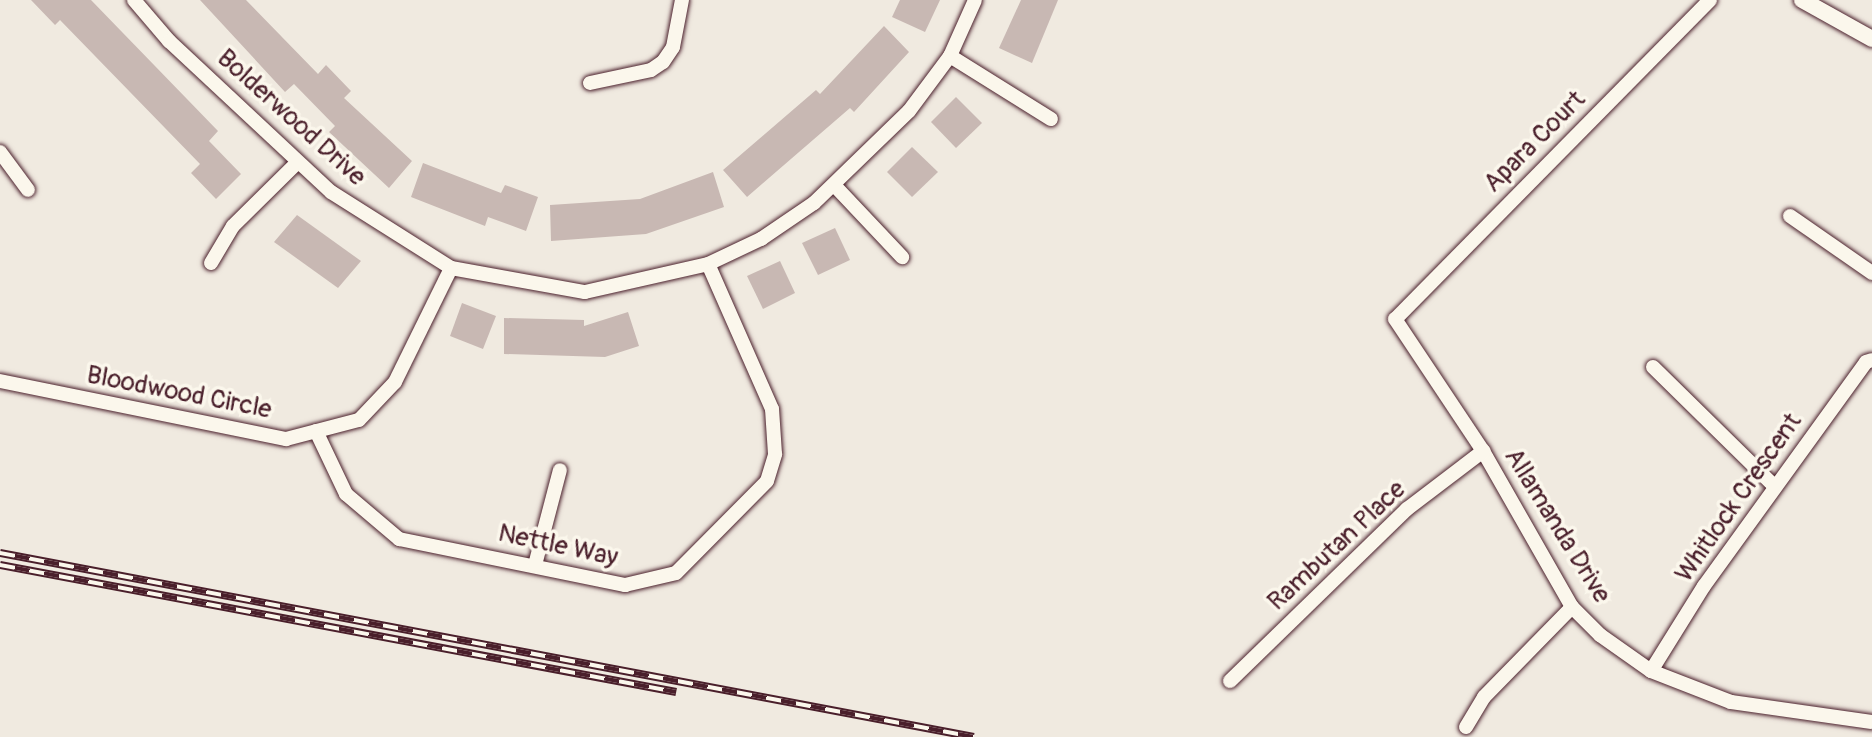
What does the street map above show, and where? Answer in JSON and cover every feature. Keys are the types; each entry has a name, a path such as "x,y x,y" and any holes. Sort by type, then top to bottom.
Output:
{"street":[{"path":"590,83 651,70 663,62 673,47 682,0"},
{"name":"Bolderwood Drive","path":"138,2 169,41 331,192 451,268 585,292 708,264 761,239 835,186 909,111 950,56 975,0"},
{"name":"Apara Court","path":"1395,319 1710,0"},
{"path":"1802,0 1872,39"},
{"path":"950,56 1051,119"},
{"path":"0,152 28,190"},
{"path":"211,263 233,226 298,162"},
{"path":"835,186 902,257"},
{"path":"1790,216 1872,273"},
{"name":"Nettle Way","path":"316,431 346,494 399,539 625,585 659,580 691,562 767,481 775,454 772,409 708,264"},
{"name":"Bloodwood Circle","path":"0,381 286,439 359,420 395,382 451,268"},
{"name":"Allamanda Drive","path":"1395,319 1483,451 1572,607 1600,635 1651,671 1731,702 1872,722"},
{"name":"Whitlock Crescent","path":"1651,671 1775,487 1866,362 1872,360"},
{"path":"1653,367 1775,487"},
{"name":"Rambutan Place","path":"1230,681 1407,509 1483,451"},
{"path":"535,565 560,470"},
{"path":"1466,727 1494,685 1572,607"}],"building":[{"path":"31,0 91,0 218,131 209,141 241,174 216,199 191,173 200,164 60,20 55,25"},
{"path":"200,0 246,0 318,74 326,65 351,91 344,98 412,161 389,188 329,132 335,126 294,84 285,92"},
{"path":"900,0 940,0 925,32 892,17"},
{"path":"1021,0 1058,0 1032,63 999,48"},
{"path":"884,26 909,52 854,112 850,108 747,197 723,170 816,90 820,94"},
{"path":"956,97 982,123 956,148 931,122"},
{"path":"912,147 938,172 912,197 887,172"},
{"path":"423,163 501,193 505,185 538,197 526,231 488,217 485,226 411,197"},
{"path":"713,172 724,207 646,234 551,241 550,205 640,199"},
{"path":"297,215 361,261 338,288 274,242"},
{"path":"835,228 850,260 818,275 802,243"},
{"path":"780,261 795,293 763,309 747,276"},
{"path":"462,303 496,316 483,349 450,336"},
{"path":"628,312 639,346 605,357 504,354 504,318 584,320 584,326"}],"railway":[{"path":"0,553 974,737"},
{"path":"0,565 676,692"}]}
